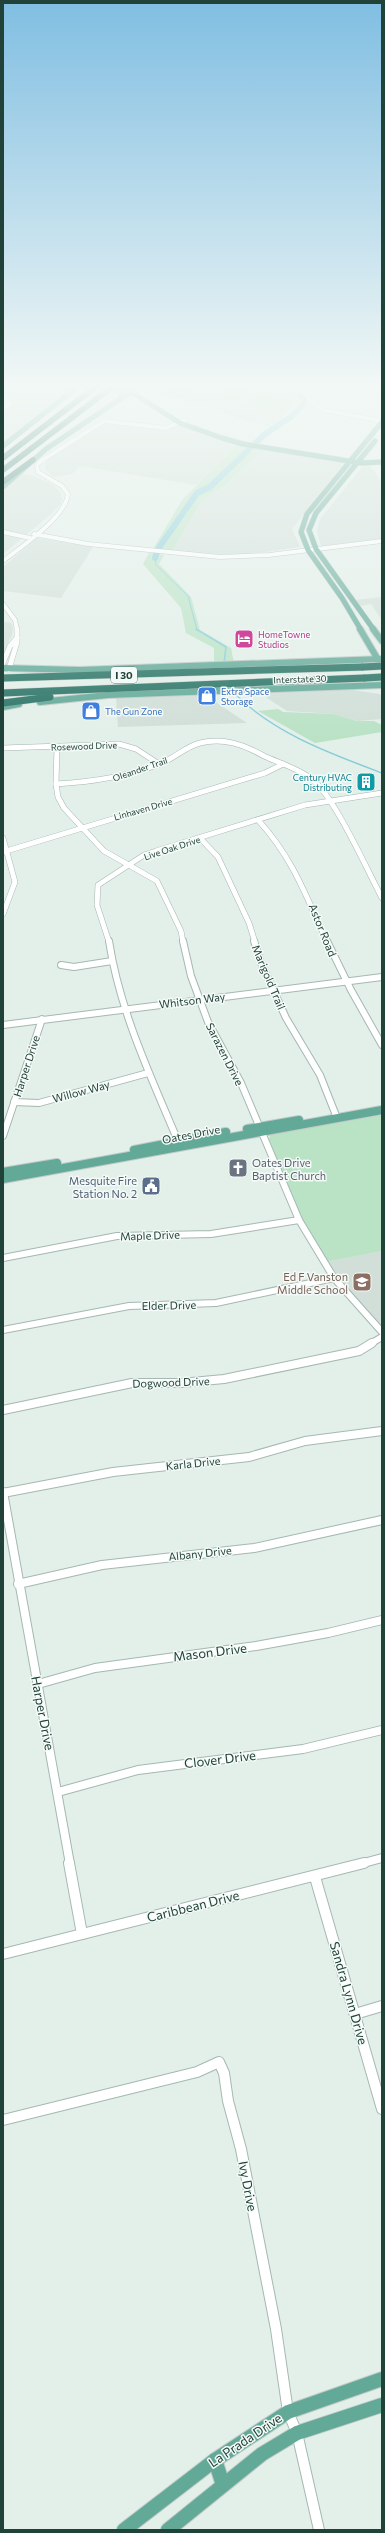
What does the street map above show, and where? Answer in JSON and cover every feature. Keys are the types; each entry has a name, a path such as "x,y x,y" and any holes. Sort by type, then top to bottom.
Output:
{"highway":[{"name":"I 30","path":"3,678 188,674 244,670 382,666"},
{"path":"6,670 104,672 222,668 244,670"},
{"name":"I 30","path":"3,693 282,680 382,677"},
{"path":"3,703 97,692 282,680"}],"main road":[{"path":"382,641 316,549 311,538 310,528 313,518 320,508 313,507 301,527 302,536 308,550 342,598 368,644 380,659 382,666"},
{"path":"301,527 310,528"},
{"path":"354,660 367,654 368,644"},
{"name":"Interstate 30","path":"6,670 80,670 380,659"},
{"path":"354,660 368,663 378,679 374,683 365,685"},
{"name":"Interstate 30","path":"3,707 108,695 382,685"},
{"name":"Oates Drive","path":"3,1175 261,1130 335,1116 382,1105"},
{"name":"Oates Drive","path":"335,1116 382,1110"},
{"name":"La Prada Drive","path":"124,2530 215,2460 288,2412 382,2379"},
{"name":"La Prada Drive","path":"168,2530 262,2454 297,2434 382,2405"},
{"path":"215,2460 223,2485"}],"street":[{"path":"3,561 64,509 65,506"},
{"path":"3,532 30,538"},
{"path":"34,534 77,543 208,557 262,555 382,541"},
{"path":"3,604 16,619 17,638 17,646 6,670"},
{"path":"3,663 10,646 17,638"},
{"name":"Oleander Trail","path":"56,784 97,782 159,764 192,745 216,741 241,744 313,780 330,801 382,898"},
{"name":"Rosewood Drive","path":"3,748 126,745 136,749 159,764"},
{"name":"Sarazen Drive","path":"57,746 56,784 58,797 64,808 80,828 104,852 157,881 162,888 181,931 191,976 208,1022 241,1083 298,1220 334,1278 382,1332"},
{"name":"Linhaven Drive","path":"5,851 265,774 283,764"},
{"name":"Live Oak Drive","path":"180,1144 159,1091 148,1073 127,1009 112,961 108,937 95,899 98,885 129,865 156,851 305,805 382,793"},
{"name":"Astor Road","path":"258,820 284,848 315,909 333,956 357,1004 382,1044"},
{"path":"3,838 5,851 15,882 3,914"},
{"name":"Marigold Trail","path":"200,838 218,857 249,923 261,962 275,990 286,1018 320,1076 335,1116"},
{"path":"61,965 74,967 112,961"},
{"name":"Whitson Way","path":"3,1025 382,977"},
{"name":"Harper Drive","path":"3,1136 42,1019"},
{"name":"Willow Way","path":"14,1102 39,1103 148,1073"},
{"name":"Maple Drive","path":"3,1258 117,1236 211,1234 298,1220"},
{"name":"Elder Drive","path":"3,1330 129,1306 193,1305 216,1303 334,1278"},
{"name":"Dogwood Drive","path":"3,1410 132,1383 181,1383 224,1379 359,1351 382,1337"},
{"name":"Karla Drive","path":"3,1493 113,1472 249,1456 305,1441 382,1431"},
{"name":"Harper Drive","path":"3,1493 18,1584 58,1792 82,1934"},
{"name":"Albany Drive","path":"18,1584 110,1564 254,1548 382,1520"},
{"name":"Mason Drive","path":"38,1684 95,1668 256,1646 328,1633 382,1620"},
{"name":"Clover Drive","path":"58,1792 138,1770 303,1749 382,1730"},
{"name":"Caribbean Drive","path":"3,1954 382,1858"},
{"name":"Sandra Lynn Drive","path":"315,1876 382,2109"},
{"path":"355,2014 382,2006"},
{"name":"Ivy Drive","path":"3,2120 142,2087 184,2073 197,2072 219,2062 224,2073 228,2101 241,2149 276,2330 288,2412 297,2434 319,2530"}],"shaded area":[{"path":"3,506 59,506 51,514 3,554"},
{"path":"199,506 310,506 292,529 300,547 251,554 217,554 172,551"},
{"path":"330,506 382,506 382,539 321,546 317,531 320,519"},
{"path":"37,538 93,547 61,598 3,591 3,567"},
{"path":"382,597 382,620 371,604 360,606 356,600"},
{"path":"3,622 11,623 13,628 12,635 3,653"},
{"name":"Extra Space Storage","path":"346,689 380,694 382,698 382,719 358,721 334,714 287,711 267,698 264,693"},
{"name":"Extra Space Storage","path":"213,694 217,703 247,723 118,727 116,697"},
{"name":"Ed F Vanston Middle School","path":"382,1251 382,1327 357,1302 325,1262"}],"green space":[{"path":"178,506 199,506 172,551 153,549"},
{"path":"149,553 164,555 159,564 191,597 200,630 231,648 234,663 214,664 214,648 186,633 181,608 143,564"},
{"path":"278,709 283,712 334,714 357,721 374,721 382,725 382,732 315,743 258,711"},
{"path":"382,1115 382,1251 325,1262 297,1209 269,1139 270,1135"}],"waterway":[{"path":"155,558 158,549 188,506"},
{"path":"155,558 156,565 188,596 197,630"},
{"path":"197,630 226,647 224,663"},
{"path":"233,692 266,719 284,730 342,758 382,773"}],"place":[{"name":"HomeTowne Studios","path":"244,639"},
{"name":"Extra Space Storage","path":"207,696"},
{"name":"The Gun Zone","path":"91,711"},
{"name":"Century HVAC Distributing","path":"366,782"},
{"name":"Oates Drive Baptist Church","path":"238,1168"},
{"name":"Mesquite Fire Station No. 2","path":"151,1186"},
{"name":"Ed F Vanston Middle School","path":"362,1282"}]}
